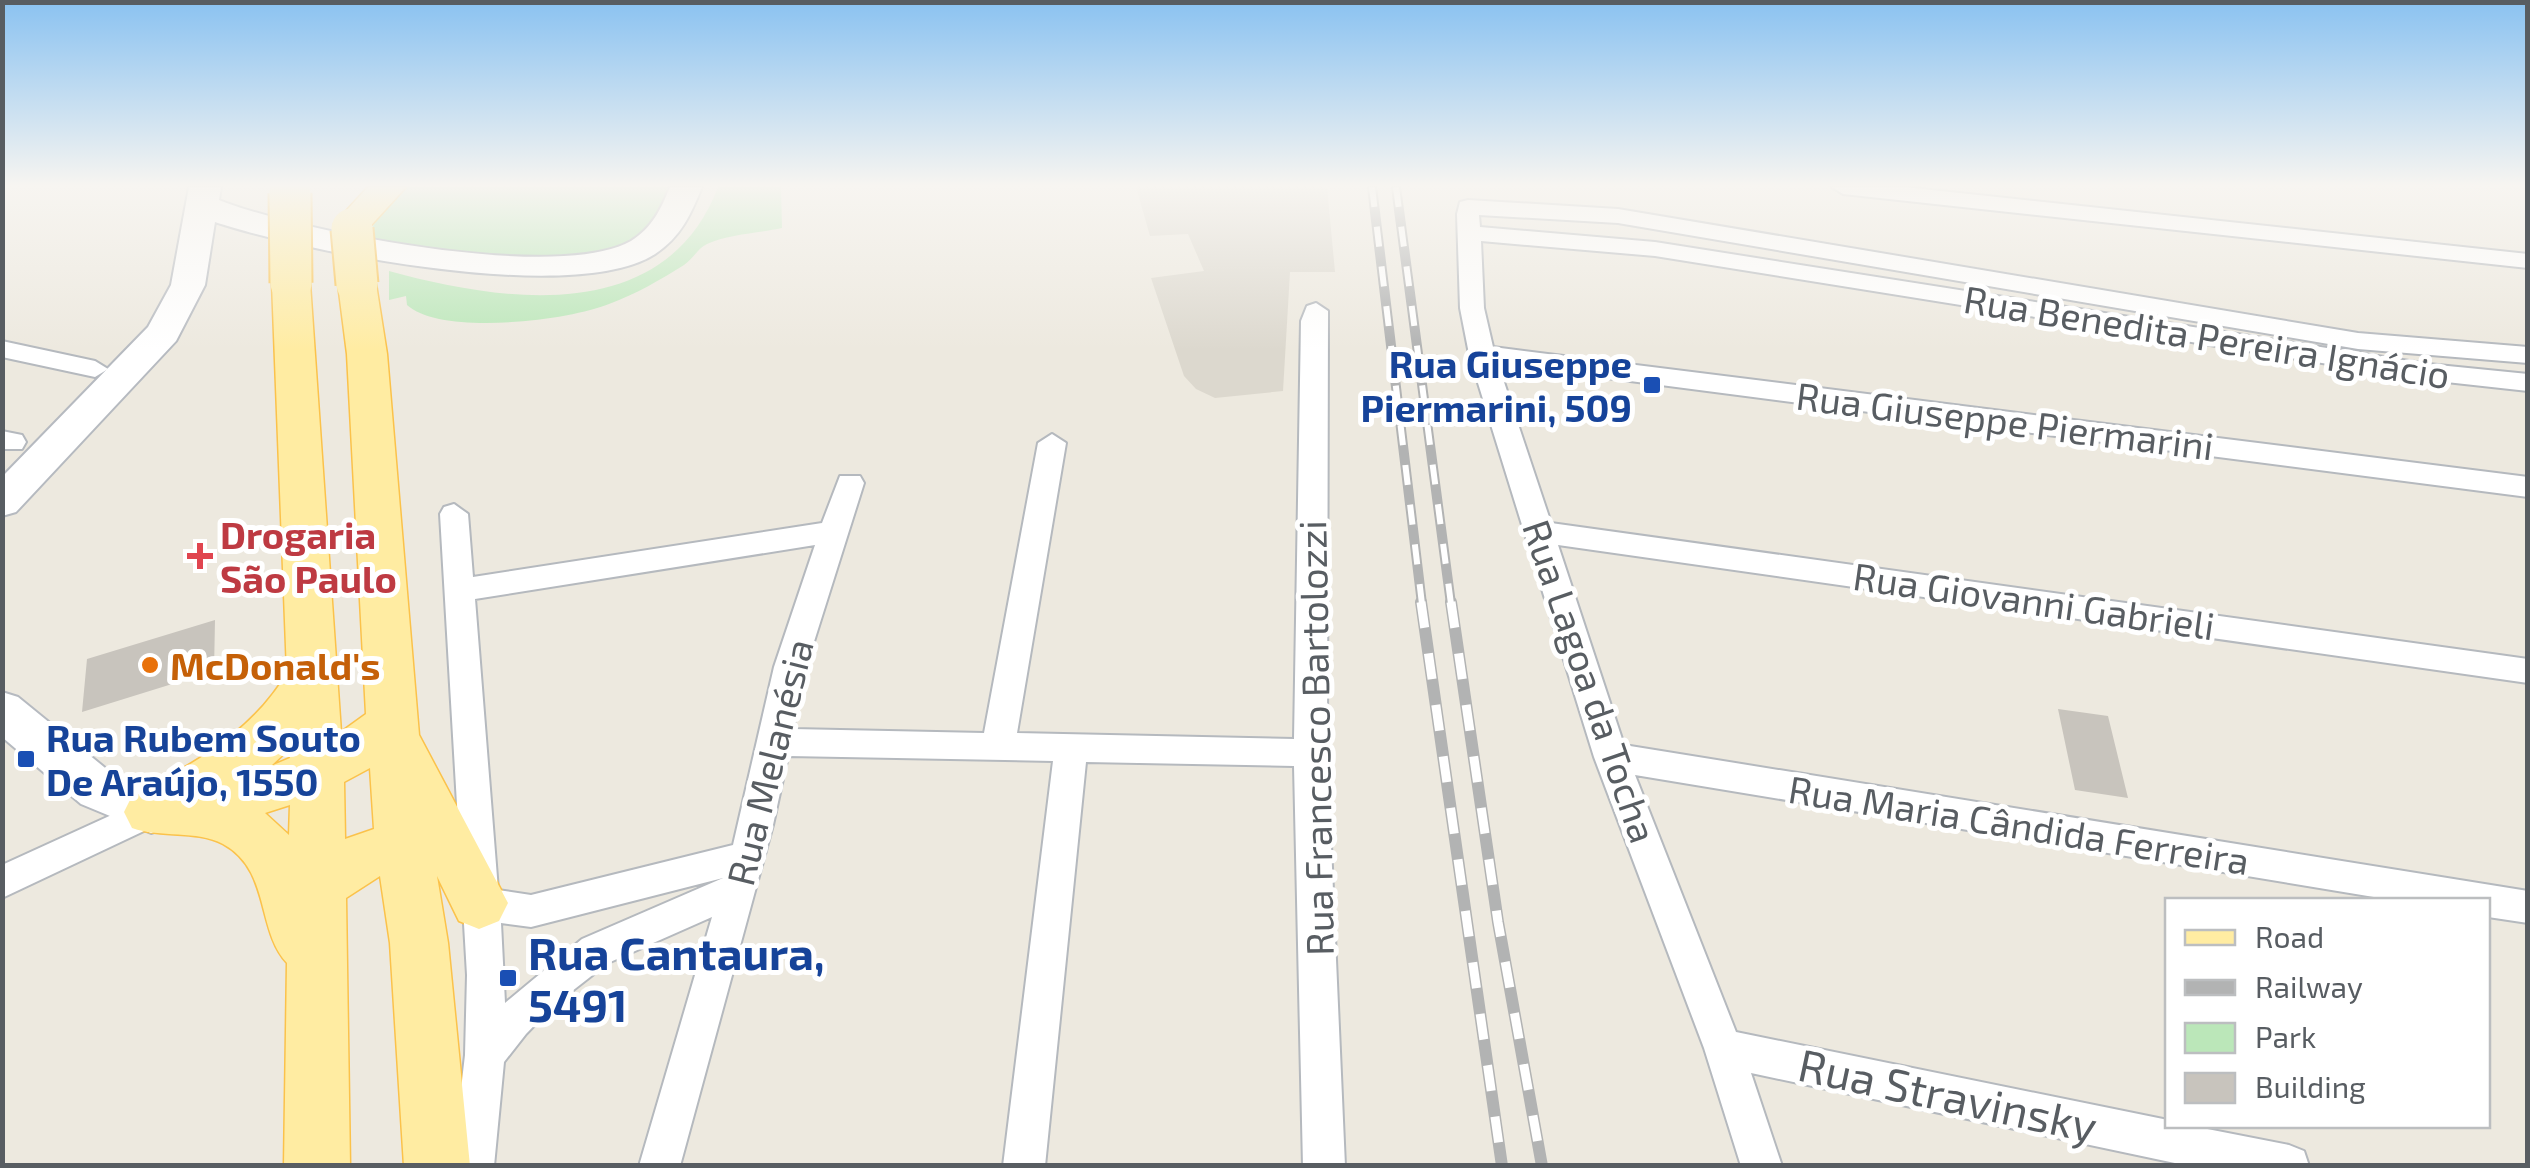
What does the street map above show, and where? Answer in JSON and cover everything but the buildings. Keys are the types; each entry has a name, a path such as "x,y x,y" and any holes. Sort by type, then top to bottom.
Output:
{"main road":[{"path":"291,242 309,679 317,772 318,1166"},
{"path":"353,242 367,354 393,729 424,835 419,944 437,1166"},
{"path":"175,812 269,739 296,705 309,679"},
{"path":"175,812 317,772 393,729"},
{"path":"175,812 253,831 267,843 293,900 318,990"},
{"path":"424,835 479,903"},
{"path":"320,884 364,856 424,835"}],"street":[{"path":"2,502 163,334 180,307 195,242"},
{"path":"343,242 514,269 558,270 604,260 648,242"},
{"name":"Rua Lagoa da Tocha","path":"1470,242 1472,308 1482,354 1611,757 1724,1048 1762,1166"},
{"name":"Rua Benedita Pereira Ignácio","path":"1568,242 1655,249 2428,372 2528,383"},
{"name":"Rua Benedita Pereira Ignácio","path":"1815,242 2358,340 2528,355"},
{"path":"2348,242 2528,261"},
{"name":"Rua Francesco Bartolozzi","path":"1316,311 1312,322 1310,753 1324,1166"},
{"path":"2,349 95,369"},
{"name":"Rua Giuseppe Piermarini","path":"1482,354 2528,487"},
{"path":"998,747 1052,443"},
{"name":"Rua Melanésia","path":"658,1166 741,875 790,667 850,483"},
{"path":"454,514 486,975 485,1056 474,1166"},
{"path":"461,590 834,532"},
{"name":"Rua Giovanni Gabrieli","path":"1540,532 2528,670"},
{"path":"2,710 98,790 175,812"},
{"path":"774,742 1310,753"},
{"path":"1024,1166 1071,750"},
{"name":"Rua Maria Cândida Ferreira","path":"1611,757 2469,898"},
{"path":"2,882 175,812"},
{"path":"479,903 531,911 741,875"},
{"path":"485,1056 541,988 578,960 741,875"},
{"name":"Rua Maria Cândida Ferreira","path":"2490,901 2528,907"},
{"name":"Rua Stravinsky","path":"1724,1048 2289,1166"}],"shaded area":[{"path":"1191,242 1332,242 1335,272 1290,272 1283,391 1215,398 1196,389 1184,376 1151,278 1204,271"}],"green space":[{"path":"371,242 639,242 586,272 565,276 509,272"},
{"path":"683,242 714,242 684,265 638,291 609,304 564,316 475,323 424,315 407,305 406,296 389,300 389,271 481,291 529,295 576,293 620,283 660,264"}],"railway":[{"path":"1379,242 1422,604"},
{"path":"1403,242 1451,604"},
{"path":"1421,602 1502,1166"},
{"path":"1451,602 1498,922 1542,1166"}],"place":[{"name":"Rua Giuseppe Piermarini, 509","path":"1652,385"},
{"name":"Drogaria São Paulo","path":"200,556"},
{"name":"McDonald's","path":"150,665"},
{"name":"Rua Rubem Souto De Araújo, 1550","path":"26,759"},
{"name":"Rua Cantaura, 5491","path":"508,978"}]}
